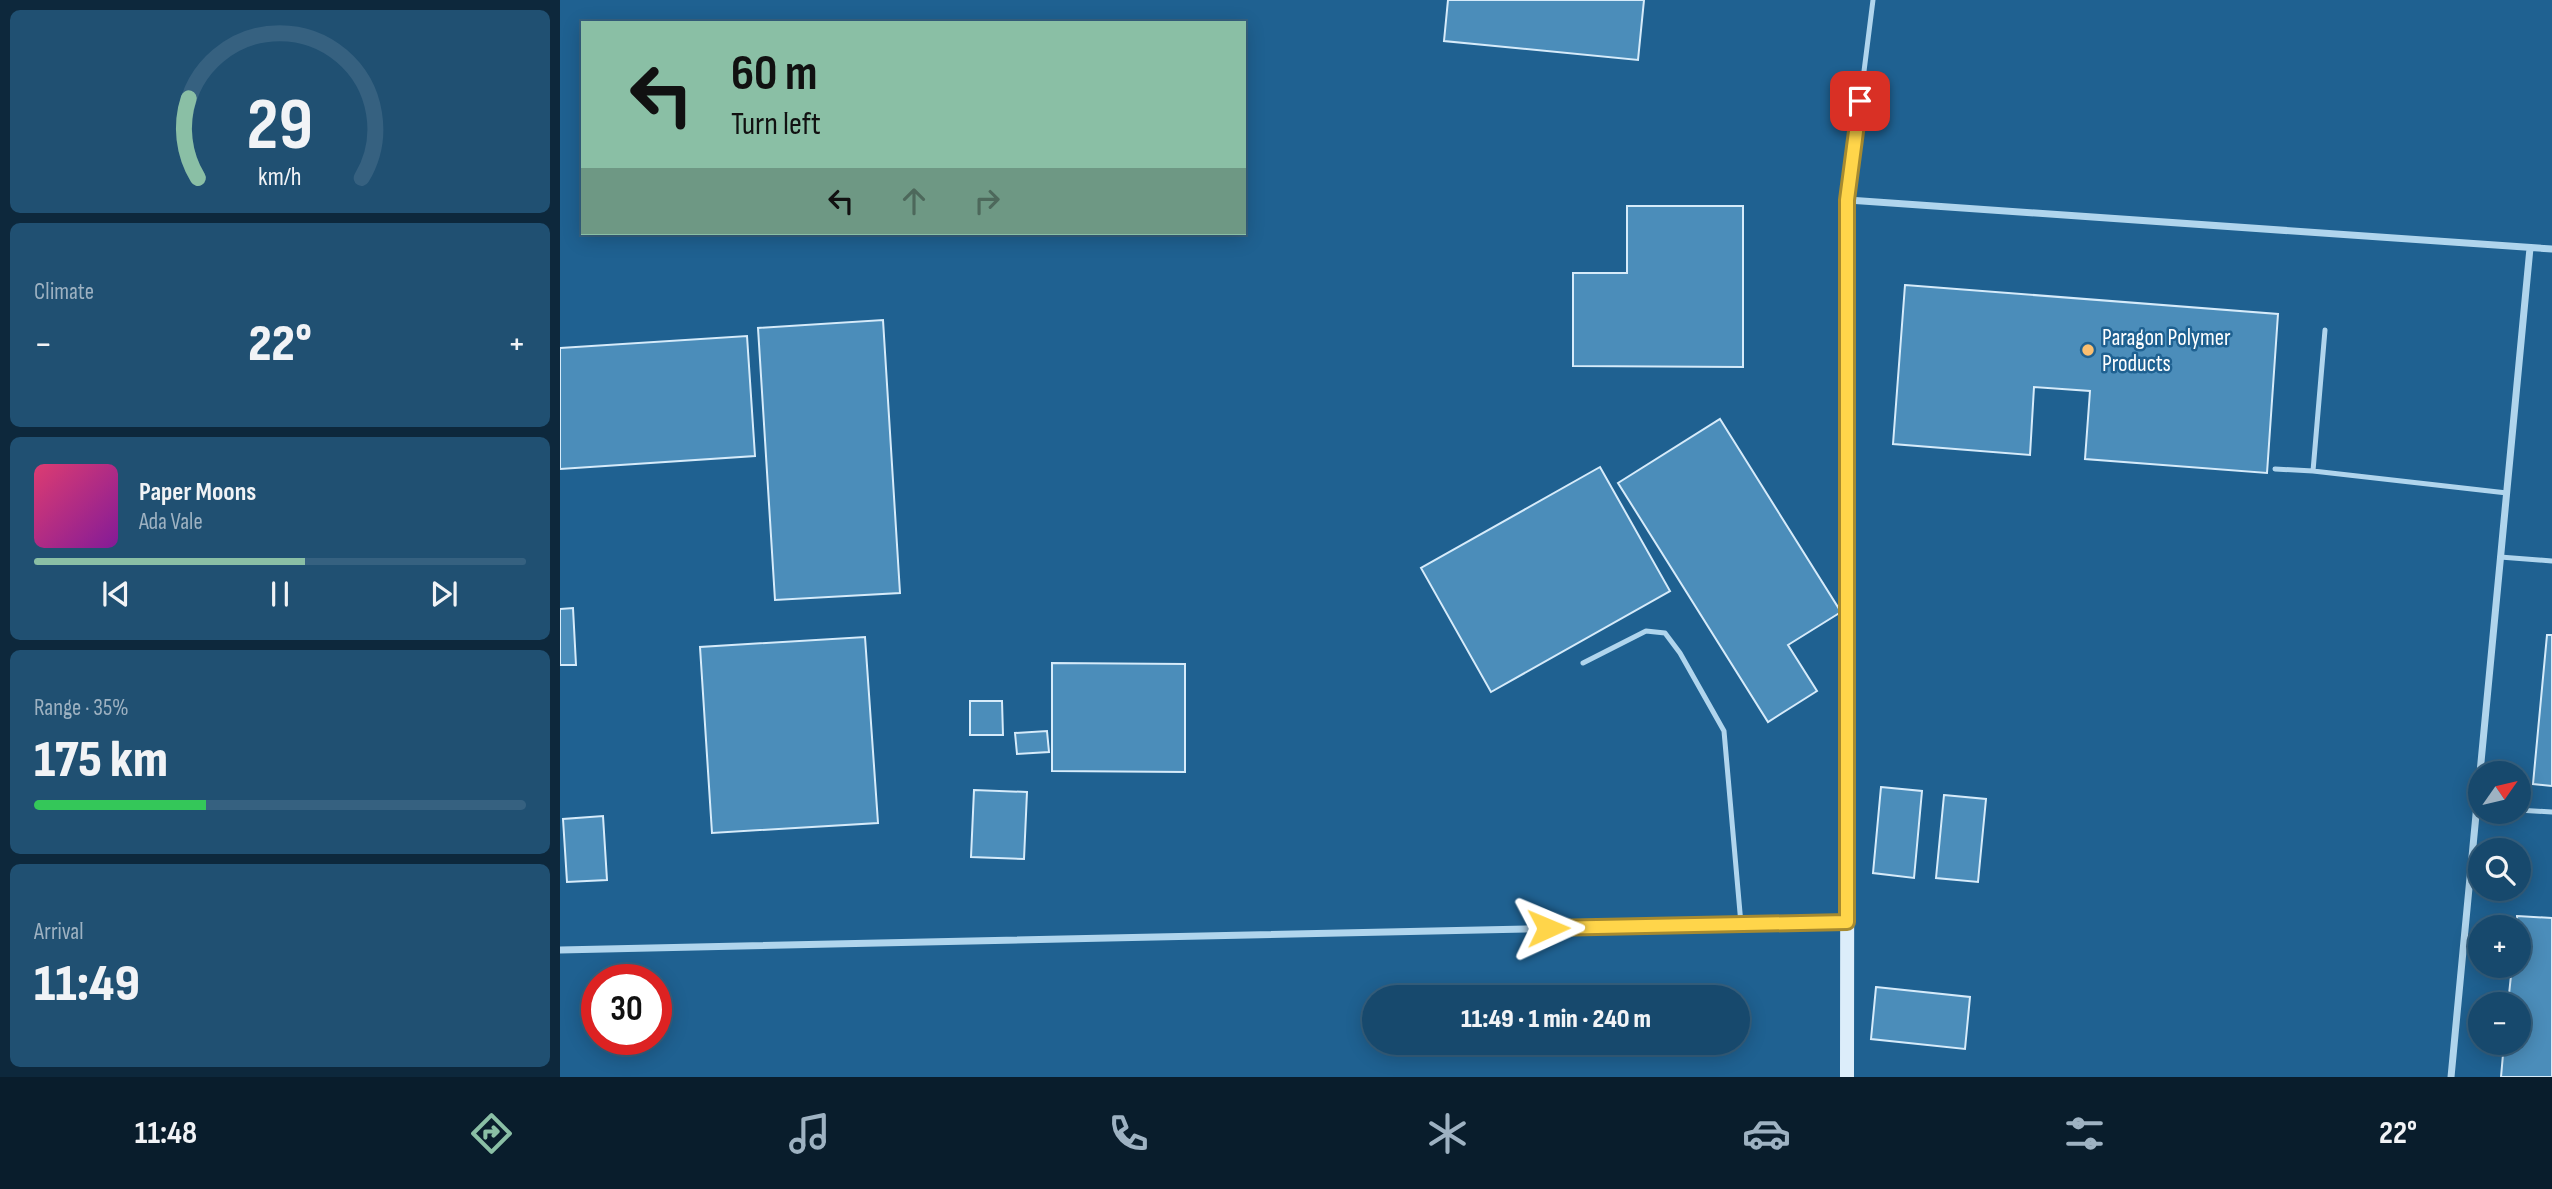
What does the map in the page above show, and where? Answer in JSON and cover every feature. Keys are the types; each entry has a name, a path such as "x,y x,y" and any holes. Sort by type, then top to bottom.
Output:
{"street":[{"path":"1847,1077 1847,200 2552,250"},
{"path":"2482,761 2530,248"},
{"path":"2451,1077 2476,824"},
{"path":"560,950 1847,922"}],"lane":[{"path":"1847,200 1873,0"},
{"path":"2313,471 2325,330"},
{"path":"2275,469 2507,493"},
{"path":"2500,557 2552,561"},
{"path":"1583,663 1646,631 1665,633 1680,653 1724,731 1741,923"},
{"path":"2531,811 2552,812"}],"building":[{"path":"1448,0 1644,0 1638,60 1444,41"},
{"path":"1627,206 1743,206 1743,367 1573,366 1573,273 1627,273"},
{"name":"Paragon Polymer Products","path":"1905,285 2278,314 2267,473 2085,459 2090,391 2034,387 2030,455 1893,444"},
{"path":"883,320 900,593 775,600 758,328"},
{"path":"747,336 755,456 560,469 560,348"},
{"path":"1720,419 1841,612 1788,645 1817,691 1768,722 1618,483"},
{"path":"1600,467 1670,591 1491,692 1421,568"},
{"path":"573,608 576,665 560,665 560,609"},
{"path":"2547,635 2552,635 2552,786 2533,784"},
{"path":"865,637 878,823 712,833 700,647"},
{"path":"1052,663 1185,664 1185,772 1052,771"},
{"path":"970,701 1002,701 1003,735 970,735"},
{"path":"1047,731 1049,752 1017,754 1015,733"},
{"path":"1881,787 1922,791 1914,878 1873,873"},
{"path":"974,790 1027,792 1024,859 971,857"},
{"path":"1944,795 1986,799 1978,882 1936,878"},
{"path":"603,816 607,880 567,882 563,819"},
{"path":"2531,917 2552,918 2552,1077 2501,1077 2503,1055 2531,1055 2531,992 2509,992 2511,978 2531,978"},
{"path":"1876,987 1970,997 1965,1049 1871,1039"}],"place":[{"name":"Paragon Polymer Products","path":"2088,350"}],"route":[{"path":"1548,928 1847,922 1847,200 1860,101"}]}
